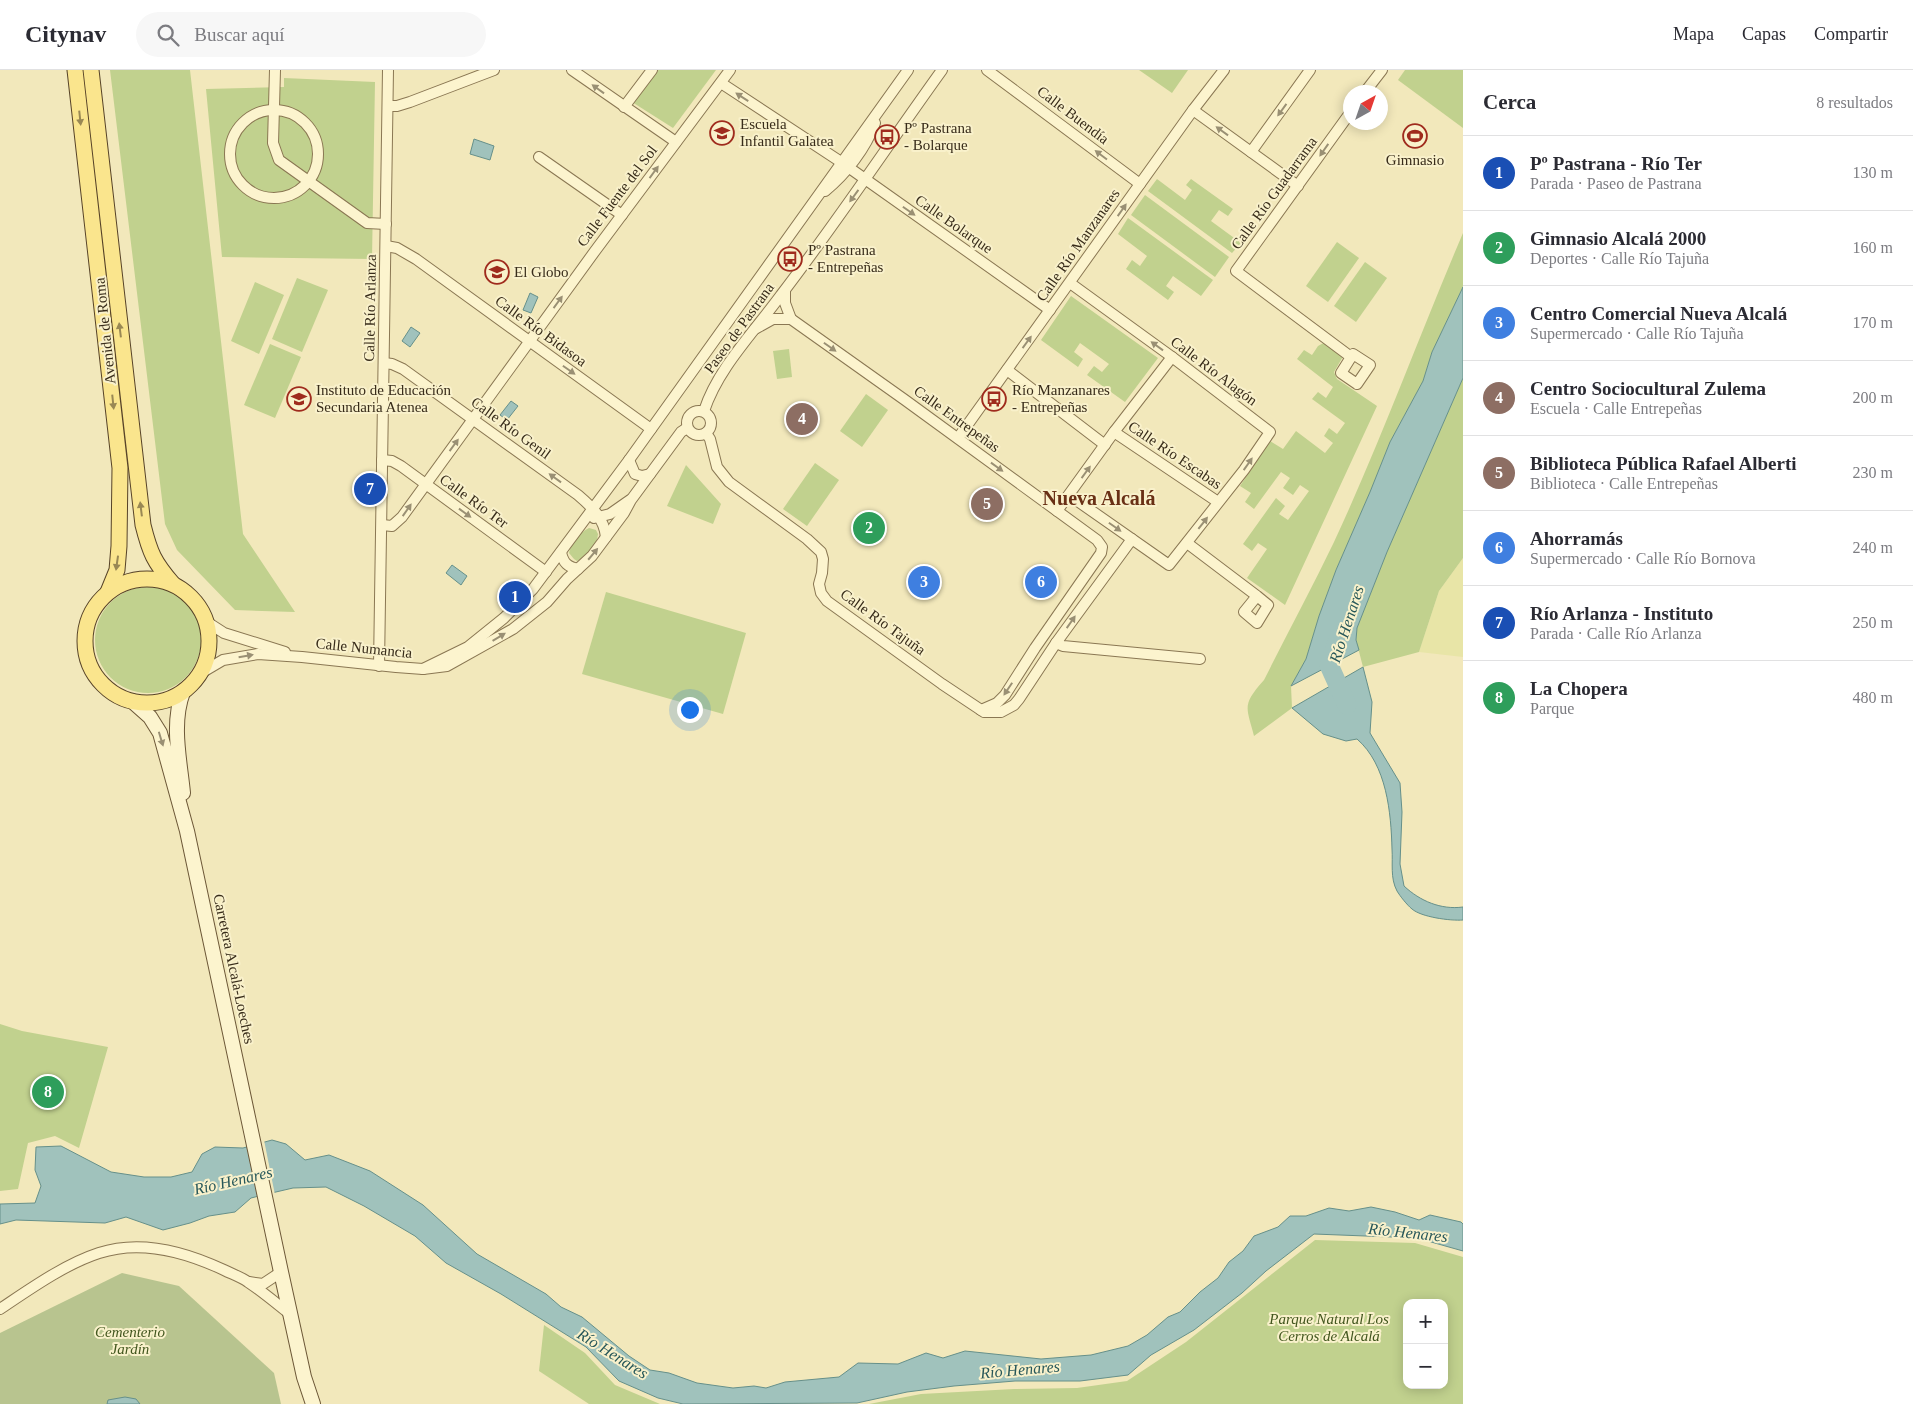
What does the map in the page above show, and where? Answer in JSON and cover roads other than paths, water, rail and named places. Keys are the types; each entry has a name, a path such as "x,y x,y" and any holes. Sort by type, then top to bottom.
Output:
{"main road":[{"name":"Avenida de Roma","path":"75,70 120,468 121,521 117,570 108,592"},
{"name":"Avenida de Roma","path":"91,70 144,525 150,552 173,584"},
{"path":"139,579 156,579 173,584 188,593 199,606 207,622 210,639 208,657 201,673 193,684 183,692 167,700 150,704 132,701 114,694 100,682 90,666 85,645 87,624 95,606 108,592 123,583 139,579"},
{"name":"Carretera Alcalá-Loeches","path":"183,692 178,705 177,734 187,831"},
{"name":"Carretera Alcalá-Loeches","path":"132,701 150,716 160,734 187,831 280,1269"},
{"path":"280,1269 304,1377 313,1404"}],"street":[{"path":"276,70 273,143 279,160 367,223 386,224"},
{"name":"Calle Río Arlanza","path":"379,666 388,70"},
{"path":"388,106 397,106 410,102 494,70"},
{"path":"572,70 676,142"},
{"path":"624,107 652,70"},
{"name":"Calle Fuente del Sol","path":"382,525 392,526 402,517 472,419 730,70"},
{"name":"Paseo de Pastrana","path":"423,669 468,647 487,633 520,604 546,572 629,460 815,199 845,164 908,70"},
{"name":"Paseo de Pastrana","path":"704,411 709,396 729,363 785,290 942,70"},
{"name":"Calle Buendía","path":"988,70 1140,184"},
{"name":"Calle Río Manzanares","path":"958,438 1192,110 1224,70"},
{"path":"1251,152 1310,70"},
{"path":"1371,85 1382,70"},
{"name":"Calle Bolarque","path":"721,83 845,164 1050,310"},
{"path":"275,110 298,119 307,125 315,135 319,159 309,181 299,190 280,197 264,196 249,190 237,178 231,163 230,147 235,131 251,116 275,110"},
{"path":"1192,110 1298,186"},
{"name":"Calle Río Guadarrama","path":"1343,123 1236,271 1351,357"},
{"path":"539,157 622,215"},
{"name":"Calle Río Bidasoa","path":"386,246 397,248 416,259 651,429"},
{"name":"Calle Río Alagón","path":"1070,283 1172,357 1270,432 1244,470 1218,502"},
{"path":"755,329 773,319 791,319 785,303 785,290"},
{"name":"Calle Entrepeñas","path":"791,319 1097,540 1102,547 1101,553 1035,648"},
{"path":"1057,511 1114,432 1172,357"},
{"name":"Calle Río Genil","path":"384,364 392,364 403,369 578,495 593,508"},
{"path":"1007,370 1105,445"},
{"path":"699,410 704,411 708,415 711,425 706,433 695,435 687,428 687,418 690,414 699,410"},
{"path":"423,669 447,666 513,629 546,602 592,556 681,432 687,428"},
{"name":"Calle Río Escabas","path":"1114,432 1218,502"},
{"name":"Calle Río Tajuña","path":"706,433 710,439 717,467 729,482 821,552 822,566 819,584 821,593 828,601 981,710"},
{"name":"Calle Río Ter","path":"382,460 392,461 546,572"},
{"path":"629,460 635,474 642,476 650,474"},
{"path":"1069,495 1169,564 1218,502"},
{"path":"585,518 610,514 631,500"},
{"path":"593,508 603,523 606,537"},
{"path":"981,710 984,712 999,712 1014,705 1019,700 1048,654 1132,539"},
{"path":"1187,543 1257,596"},
{"path":"561,552 562,560 566,565 578,569"},
{"name":"Calle Numancia","path":"207,622 224,632 302,657"},
{"path":"1056,643 1063,646 1200,659"},
{"path":"981,710 997,703 1035,648 1048,654"},
{"name":"Calle Numancia","path":"201,673 223,660 258,654 423,669"},
{"path":"1019,673 1031,681"},
{"path":"0,1309 82,1260 116,1248 134,1247 175,1252 209,1263 247,1281 290,1315"},
{"path":"247,1281 263,1284 272,1280 280,1269"}],"water":[{"path":"474,139 494,146 490,160 470,154"},
{"path":"1463,287 1463,378 1387,552 1357,628 1356,640 1359,650 1291,686 1306,659 1336,570 1390,442 1423,381 1432,352"},
{"path":"530,293 538,297 531,313 523,310"},
{"path":"411,327 420,333 410,347 402,341"},
{"path":"511,401 518,406 507,420 500,415"},
{"path":"452,565 467,576 461,585 446,573"},
{"path":"1363,667 1372,702 1370,733 1400,783 1402,812 1400,864 1404,886 1424,900 1439,906 1463,907 1463,920 1444,919 1416,912 1404,900 1397,891 1393,881 1388,805 1381,776 1375,762 1357,739 1346,741 1323,734 1292,708"},
{"path":"272,1140 286,1144 305,1160 329,1155 370,1171 423,1205 477,1254 546,1294 561,1307 582,1317 629,1356 650,1370 669,1373 697,1383 733,1388 754,1386 766,1388 785,1382 839,1377 858,1363 898,1364 926,1353 943,1358 965,1351 1041,1359 1091,1355 1128,1346 1147,1335 1168,1317 1180,1312 1200,1292 1218,1278 1229,1262 1243,1251 1254,1236 1278,1227 1290,1216 1306,1216 1329,1208 1349,1211 1371,1207 1419,1220 1430,1215 1461,1222 1463,1224 1463,1251 1417,1238 1314,1234 1194,1330 1151,1355 1128,1375 1080,1381 1015,1381 954,1386 907,1392 857,1403 683,1404 658,1398 619,1381 586,1347 501,1294 446,1263 415,1236 364,1206 326,1187 293,1188 251,1198 235,1212 209,1216 163,1230 126,1217 105,1223 16,1220 0,1224 0,1204 35,1203 41,1186 35,1170 36,1147 61,1146 111,1172 144,1177 171,1177 192,1172 202,1154 215,1147 243,1148"},
{"path":"125,1397 136,1399 140,1404 107,1404 108,1400"}],"waterway":[{"name":"Río Henares","path":"1338,640 1329,665 1347,705"}],"place":[{"name":"Escuela Infantil Galatea","path":"722,133"},
{"name":"Gimnasio","path":"1415,136"},
{"name":"Pº Pastrana - Bolarque","path":"887,137"},
{"name":"Pº Pastrana - Entrepeñas","path":"790,259"},
{"name":"El Globo","path":"497,272"},
{"name":"Instituto de Educación Secundaria Atenea","path":"299,399"},
{"name":"Río Manzanares - Entrepeñas","path":"994,399"},
{"name":"Centro Sociocultural Zulema","path":"802,419"},
{"name":"Río Arlanza - Instituto","path":"370,489"},
{"name":"Biblioteca Pública Rafael Alberti","path":"987,504"},
{"name":"Gimnasio Alcalá 2000","path":"869,528"},
{"name":"Centro Comercial Nueva Alcalá","path":"924,582"},
{"name":"Ahorramás","path":"1041,582"},
{"name":"Pº Pastrana - Río Ter","path":"515,597"},
{"name":"La Chopera","path":"48,1092"}],"district":[{"name":"Nueva Alcalá","path":"1099,498"}],"park label":[{"name":"Parque Natural Los Cerros de Alcalá","path":"1329,1328"},
{"name":"Cementerio Jardín","path":"130,1340"}]}
